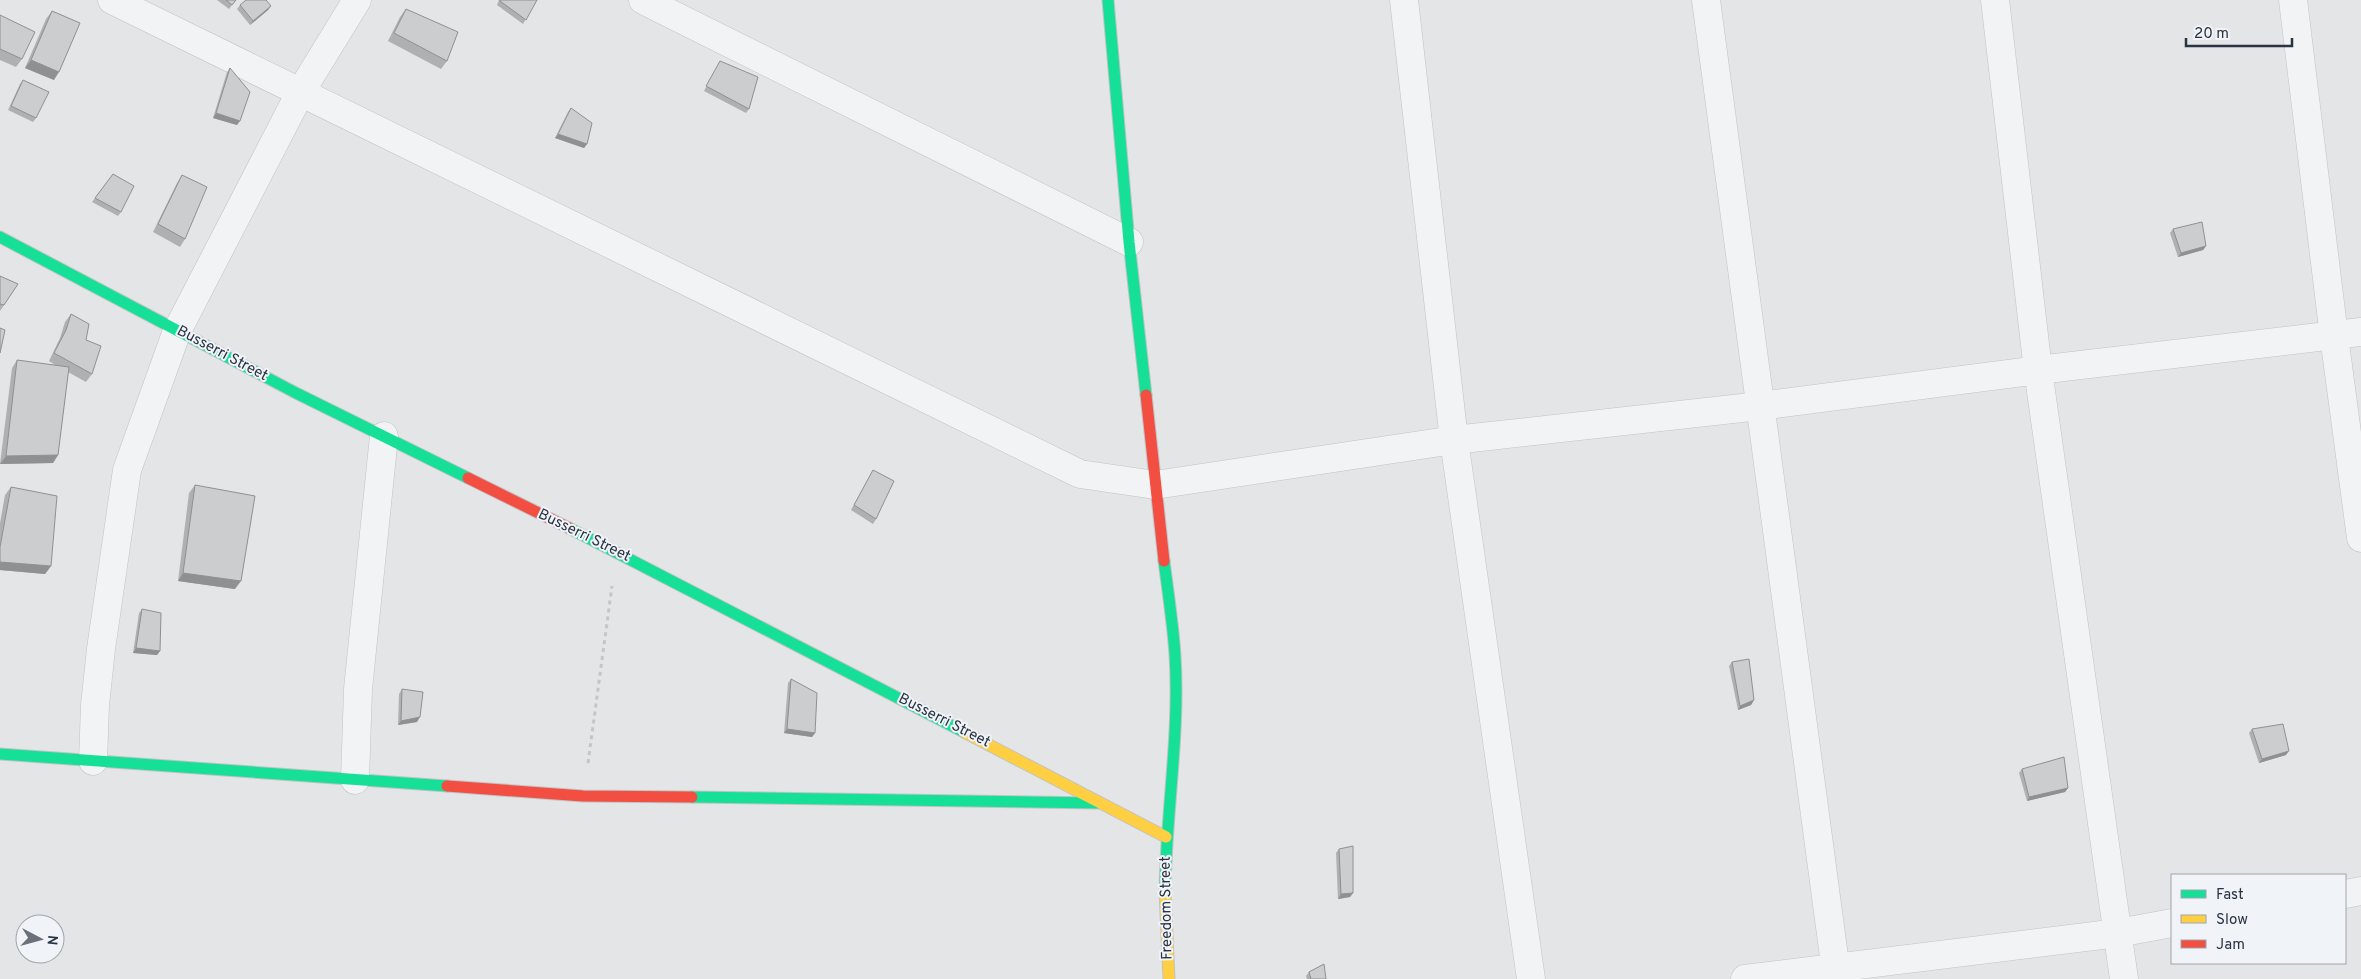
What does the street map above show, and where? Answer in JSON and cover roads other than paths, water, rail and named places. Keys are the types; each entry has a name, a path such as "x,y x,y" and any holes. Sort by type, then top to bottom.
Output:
{"street":[{"path":"112,0 1080,474 1156,485 1454,440 1760,406 2038,370 2361,332"},
{"path":"93,761 95,705 101,649 126,470 177,331 300,93 357,0"},
{"path":"643,0 1129,242"},
{"name":"Freedom Street","path":"1108,0 1129,242 1175,656 1174,727 1166,838 1165,903 1169,979"},
{"path":"1404,0 1454,440 1531,979"},
{"path":"1706,0 1836,974"},
{"path":"1995,0 2038,370 2124,979"},
{"path":"2293,0 2361,538"},
{"name":"Busserri Street","path":"0,237 177,331 617,552 1166,838"},
{"path":"354,780 358,689 384,436"},
{"path":"0,754 583,796 1102,803"},
{"path":"2346,894 2361,891"},
{"path":"1745,979 1836,974 2118,933 2171,923"}]}
